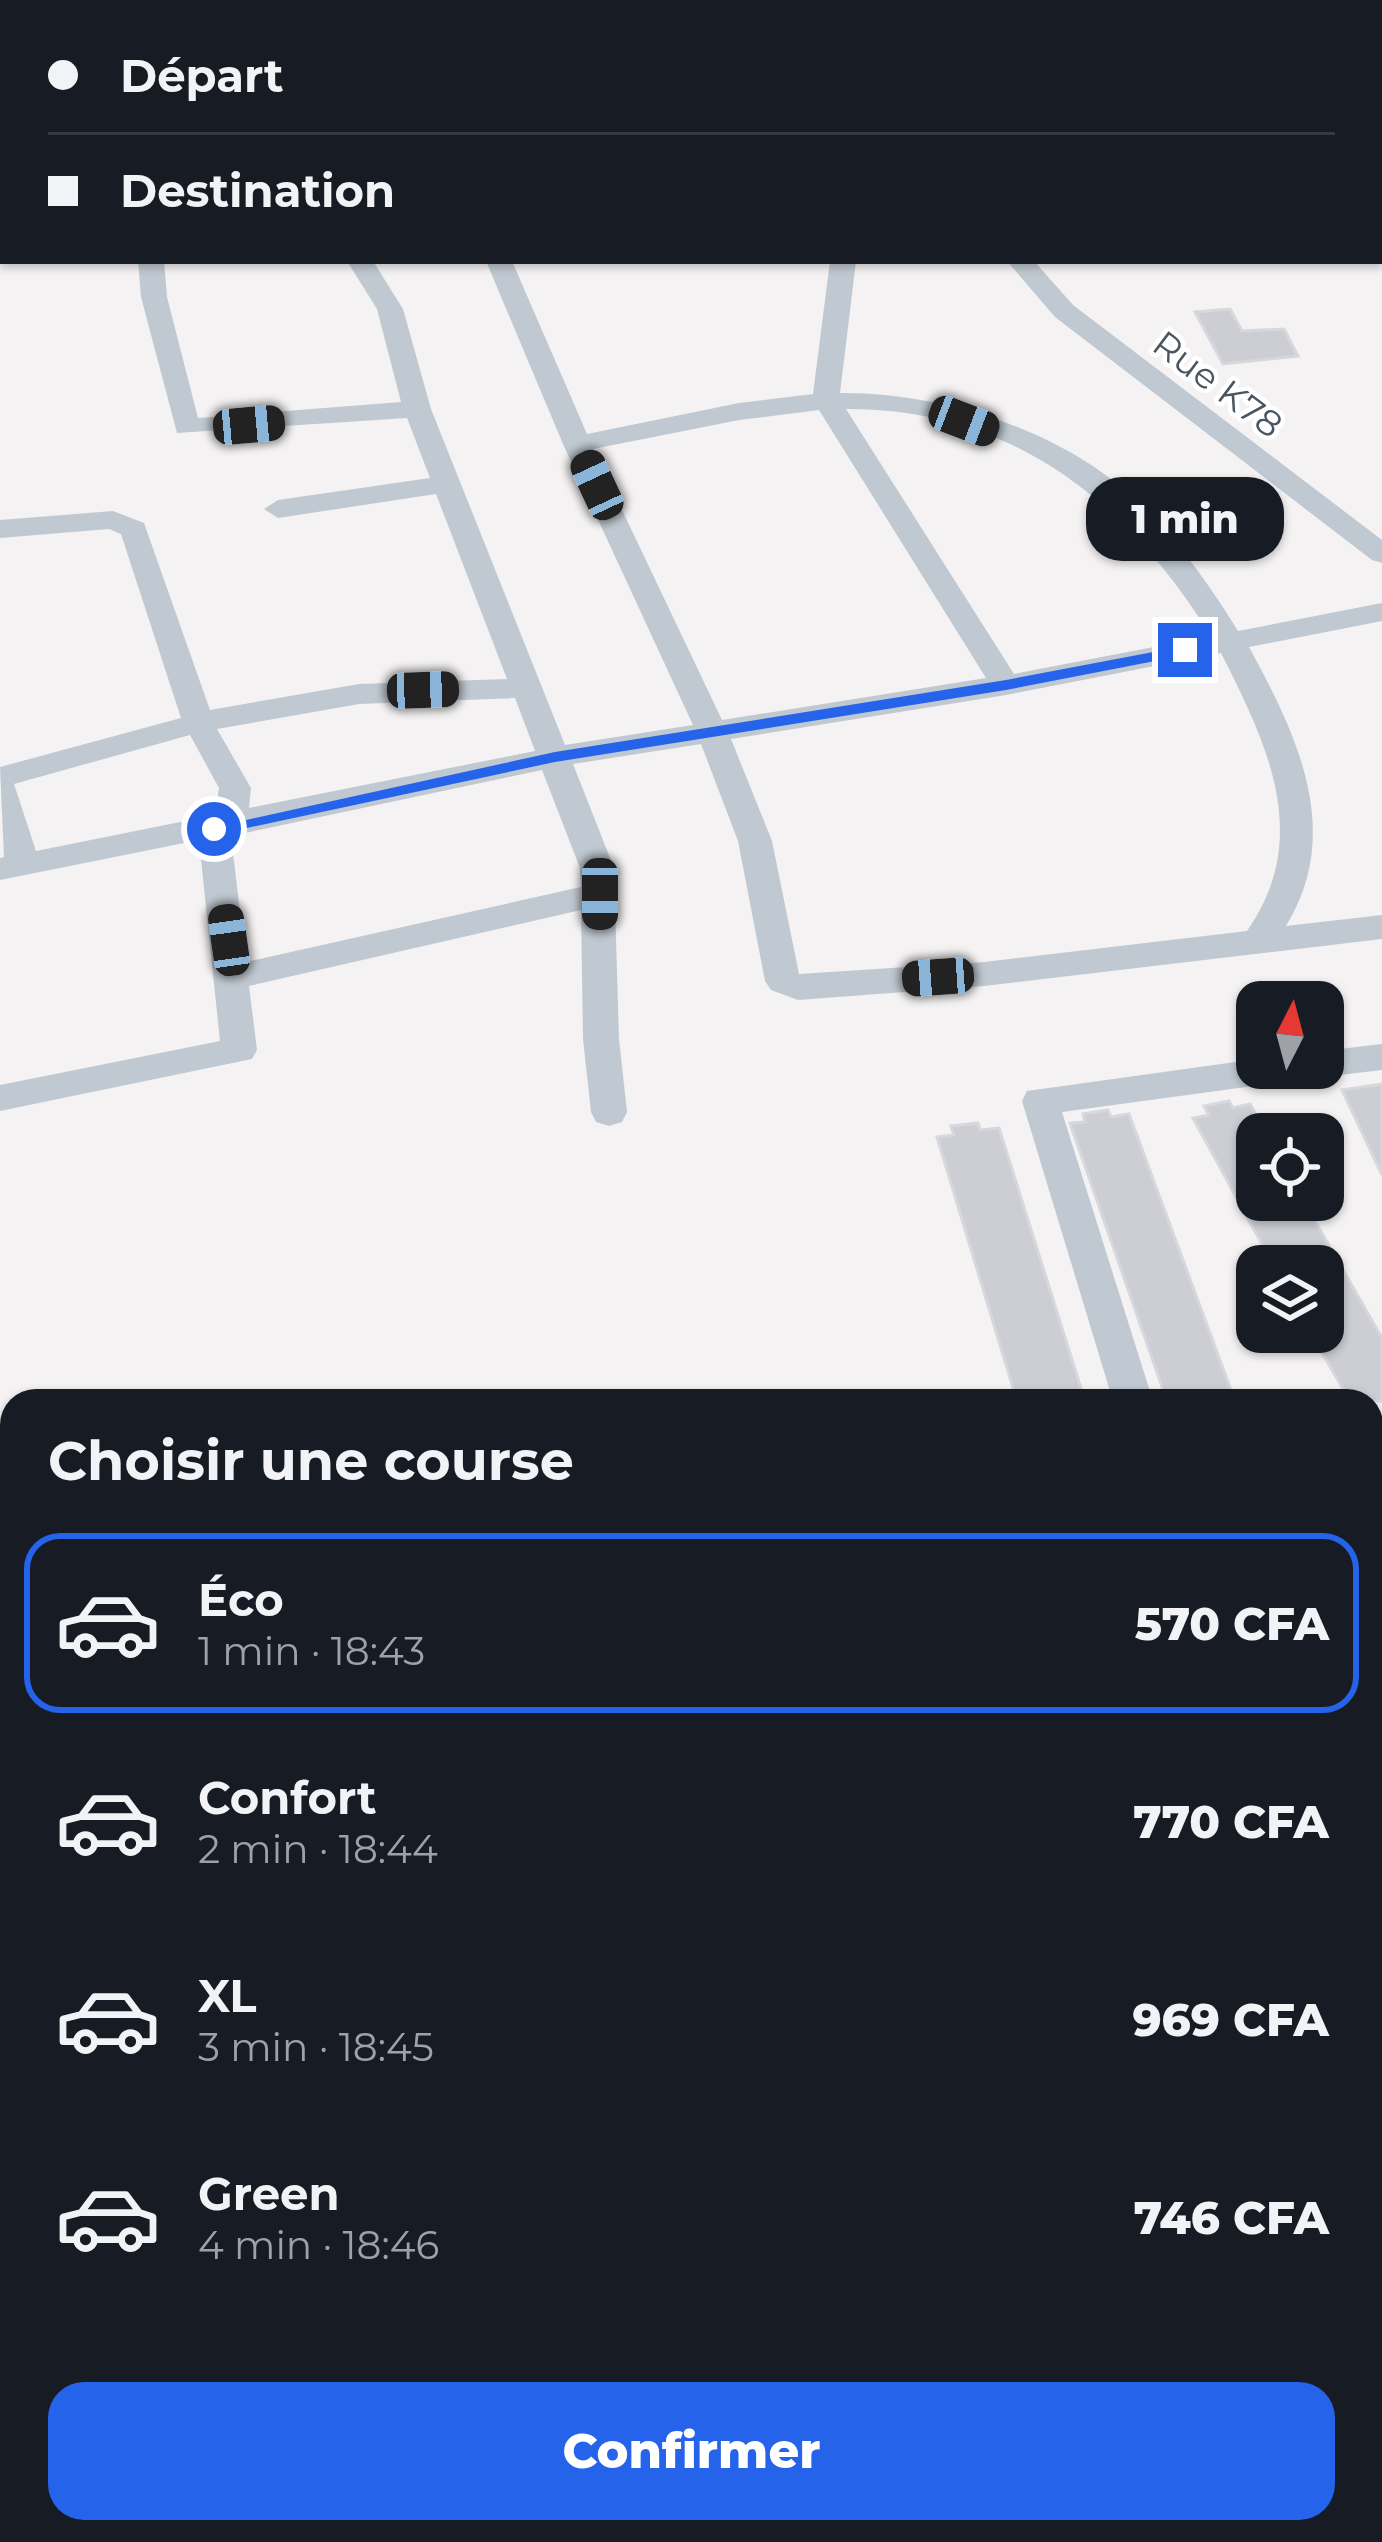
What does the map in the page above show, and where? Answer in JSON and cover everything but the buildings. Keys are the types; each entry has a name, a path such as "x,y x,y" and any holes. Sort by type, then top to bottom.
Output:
{"street":[{"path":"151,264 159,317 187,427 417,409"},
{"path":"361,264 390,310 417,409 597,868 601,1039 609,1112"},
{"path":"500,264 712,733 755,841 781,975 791,986 984,974 1382,927"},
{"path":"843,264 826,399 1006,685"},
{"name":"Rue K78","path":"1023,264 1064,311 1382,554"},
{"path":"578,444 826,399 902,405 964,421 1088,476 1155,534 1230,642 1283,748 1299,858 1291,892 1256,944"},
{"path":"278,509 447,484"},
{"path":"0,529 97,520 128,523 134,529 200,724 237,795 222,828 242,1043 230,1056 0,1098"},
{"path":"0,791 12,867 555,757 1006,685 1382,612"},
{"path":"0,778 200,724 357,694 524,688"},
{"path":"234,977 600,894"},
{"path":"1344,1062 1382,1057"},
{"path":"1129,1389 1040,1101 1236,1075"}],"route":[{"path":"214,829 555,757 1006,685 1185,650"}]}
